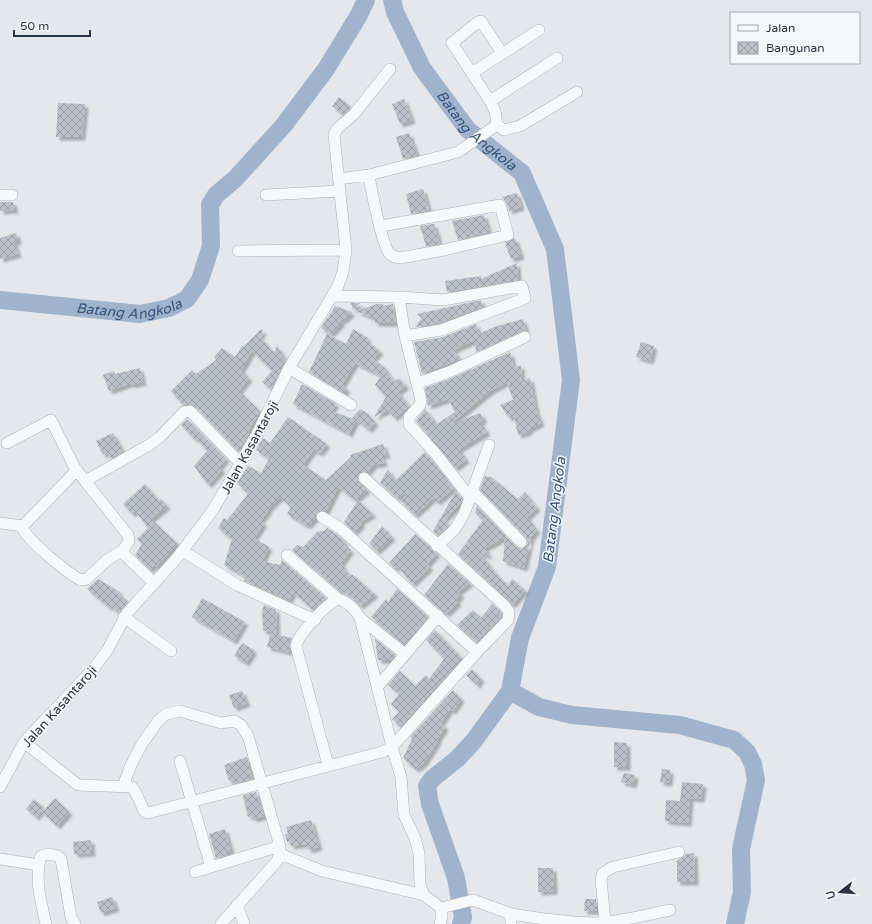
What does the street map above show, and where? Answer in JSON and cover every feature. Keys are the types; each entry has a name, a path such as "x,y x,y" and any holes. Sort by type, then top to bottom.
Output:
{"street":[{"path":"494,127 495,111 490,101 452,43 478,22 482,22 502,53"},
{"path":"472,73 539,30"},
{"path":"490,101 557,58"},
{"name":"Jalan Kasantaroji","path":"0,786 24,742 94,668 108,649 124,617 183,550 213,510 241,464 289,368 333,296 343,272 346,250 334,133 354,114 390,68"},
{"path":"494,127 504,130 516,128 577,92"},
{"path":"338,179 369,175 458,152 494,127"},
{"path":"369,175 381,226 390,254 400,258 444,250 508,235 500,205 381,226"},
{"path":"266,195 339,191"},
{"path":"0,195 12,195"},
{"path":"238,251 346,250"},
{"path":"333,296 398,297 443,300 522,286 526,297 511,304 452,326 405,336"},
{"path":"398,297 405,336 418,383 421,403 408,417 409,424 472,495 521,542"},
{"path":"418,383 449,372 525,336"},
{"path":"289,368 351,405"},
{"path":"85,481 149,445 160,437 184,412 188,411 192,413 241,464"},
{"path":"7,443 51,420 77,470 128,535 129,543 123,550 107,560 88,579 81,580 36,545 25,533 22,527"},
{"path":"437,546 455,529 472,495 489,445"},
{"path":"22,527 77,470"},
{"path":"24,742 78,785 123,786 134,789 146,813 382,752 392,747 477,652 508,620 509,612 505,606 437,546 364,478"},
{"path":"322,517 340,528 477,652"},
{"path":"0,523 22,527"},
{"path":"123,550 129,560 154,583"},
{"path":"183,550 237,585 315,620"},
{"path":"287,555 338,599 354,608 360,618 392,747 401,777 404,815 418,845 419,879 424,894"},
{"path":"328,765 296,651 297,641 329,605 338,599"},
{"path":"378,686 438,616"},
{"path":"124,617 171,651"},
{"path":"360,618 405,654"},
{"path":"123,786 131,765 151,730 166,714 180,711 221,723 234,721 241,725 248,736 280,850 277,861 221,924"},
{"path":"180,761 193,801 211,867"},
{"path":"195,872 280,850 322,871 424,894 440,908 442,916 440,924"},
{"path":"605,922 601,879 603,873 613,867 679,852"},
{"path":"46,924 40,898 39,865 42,855 58,856 61,859 71,916 75,924"},
{"path":"0,859 39,865"},
{"path":"440,908 470,900 511,919 572,922 605,922 670,910"},
{"path":"238,905 244,924"}],"building":[{"path":"339,97 351,107 343,115 332,106"},
{"path":"404,99 412,120 400,124 392,104"},
{"path":"58,103 85,104 82,137 56,137"},
{"path":"409,133 417,155 403,159 396,137"},
{"path":"423,189 429,210 411,214 406,194"},
{"path":"517,193 521,207 509,211 507,203 502,197"},
{"path":"0,202 13,202 15,210 0,211"},
{"path":"484,215 489,232 458,240 452,221"},
{"path":"434,224 440,244 426,246 420,226"},
{"path":"16,233 18,241 14,242 18,254 0,259 0,238"},
{"path":"515,238 521,256 511,259 505,243"},
{"path":"517,263 518,280 447,292 445,281 481,276 481,279"},
{"path":"481,300 482,307 439,323 415,327 422,318 417,314"},
{"path":"351,303 360,303 353,310"},
{"path":"377,304 383,304 384,306 393,304 396,323 375,323 374,318 356,311"},
{"path":"335,306 352,312 344,320 339,320 342,322 331,334 321,328"},
{"path":"523,319 526,330 476,352 475,340 453,350 460,359 422,374 414,342 443,337 476,324 479,334 494,327"},
{"path":"261,329 263,331 260,337 274,353 277,346 286,360 271,389 262,382 272,371 252,351 241,370 249,378 239,391 260,411 239,452 195,406 192,404 183,405 171,391 192,370 196,374 216,360 214,357 222,348 235,357 242,346 243,347"},
{"path":"353,329 368,338 366,340 380,351 373,359 385,368 394,382 399,378 406,386 398,392 409,406 394,418 388,410 374,417 386,397 375,385 381,376 355,363 342,385 347,389 344,393 309,372 327,334 346,344"},
{"path":"641,342 654,346 650,361 636,357"},
{"path":"510,352 514,368 521,365 522,381 530,378 536,410 541,423 528,430 529,432 518,435 514,416 509,418 500,405 513,400 507,382 490,391 449,425 480,413 484,419 480,422 487,432 459,449 466,460 455,468 416,421 425,409 437,424 455,412 448,399 428,406 425,388 452,378"},
{"path":"140,368 143,382 132,385 131,383 109,391 103,375 114,371 115,374"},
{"path":"302,384 336,404 331,411 354,419 352,418 360,409 368,414 375,422 369,430 356,420 349,434 293,404"},
{"path":"288,417 327,444 320,453 313,450 303,465 326,480 351,457 350,455 383,444 387,455 381,456 385,463 373,465 368,472 362,471 359,474 358,480 367,490 355,500 338,487 326,511 318,511 315,518 307,526 287,514 291,507 280,497 268,509 269,510 260,521 264,523 254,538 269,547 262,561 280,565 282,560 326,598 313,610 293,592 289,601 244,581 246,577 224,565 232,539 218,528 224,518 227,520 248,494 237,483 248,466 261,473 269,459 256,450 263,438 270,443"},
{"path":"187,419 226,459 219,467 222,470 208,485 194,466 207,451 196,438 195,440 181,425"},
{"path":"113,433 123,452 110,458 107,452 103,455 96,441"},
{"path":"425,452 454,488 437,502 433,498 415,515 401,501 410,490 397,498 380,483 388,469 395,481"},
{"path":"485,476 491,477 518,499 525,492 537,508 527,517 537,530 531,537 524,568 503,561 505,537 485,548 489,556 480,553 501,580 501,578 508,586 512,579 525,590 512,605 458,554 483,520 475,513 477,506 516,547 522,549 528,544 526,537 480,490"},
{"path":"145,484 159,501 161,499 167,506 151,519 177,543 156,567 154,565 150,570 135,555 142,544 137,539 148,528 135,511 132,514 123,504"},
{"path":"456,491 462,499 461,503 444,519 448,526 438,536 433,531"},
{"path":"358,500 373,514 360,522 362,524 354,532 344,522"},
{"path":"382,526 392,537 377,551 369,544"},
{"path":"327,528 345,542 343,544 351,550 341,563 350,577 352,574 375,594 360,606 341,590 339,591 292,550 297,545 303,547 317,532 324,531"},
{"path":"415,534 437,553 427,564 430,567 412,584 398,567 394,568 389,563"},
{"path":"448,564 470,583 458,592 461,595 456,600 458,602 446,614 424,595"},
{"path":"98,579 120,592 118,594 128,601 119,613 109,606 108,607 87,589"},
{"path":"397,589 428,617 404,645 371,617 386,599 388,602"},
{"path":"202,598 245,622 234,641 192,617"},
{"path":"492,604 500,611 501,617 476,642 457,625 473,610 481,618"},
{"path":"264,605 276,610 277,635 292,638 289,652 267,647 271,631 263,631 262,611"},
{"path":"435,630 462,658 400,727 392,719 399,712 391,704 399,694 388,685 400,671 415,686 426,675 429,679 444,659 426,640"},
{"path":"375,639 395,655 391,660 378,660"},
{"path":"242,643 254,650 246,663 234,656"},
{"path":"472,669 481,679 477,685 466,675"},
{"path":"453,690 461,699 453,711 450,709 441,723 445,727 423,764 415,769 403,758 412,739 410,737"},
{"path":"242,691 247,703 234,708 229,695"},
{"path":"614,742 627,743 627,767 614,767"},
{"path":"247,757 252,779 235,783 234,780 229,781 224,765"},
{"path":"662,769 670,770 669,783 660,782"},
{"path":"624,773 635,775 633,785 621,782"},
{"path":"682,782 703,784 701,799 690,798 688,823 665,821 666,800 680,801"},
{"path":"256,792 264,816 253,819 252,816 248,817 243,797 244,795"},
{"path":"55,798 69,812 57,826 42,812"},
{"path":"34,799 44,808 36,817 26,809"},
{"path":"311,820 319,847 308,850 307,844 291,846 290,841 287,842 285,834 288,834 286,827"},
{"path":"225,829 231,850 226,852 227,855 216,858 209,834"},
{"path":"91,840 92,853 74,854 73,842"},
{"path":"694,853 695,882 677,882 677,860 686,854"},
{"path":"538,868 553,868 554,891 538,892"},
{"path":"112,897 116,908 101,913 97,902"},
{"path":"585,899 596,899 597,911 584,911"}],"waterway":[{"name":"Batang Angkola","path":"0,300 140,314 169,308 187,299 200,280 211,246 210,205 216,195 235,179 284,125 326,69 359,15 366,0"},
{"name":"Batang Angkola","path":"392,0 395,12 422,68 468,130 522,173 555,249 571,380 547,567 520,638 510,691 473,742 457,759 432,779 427,786 430,804 456,878 463,917 461,924"},
{"name":"Batang Angkola","path":"510,691 539,707 572,715 680,725 734,740 747,752 753,764 756,780 741,849 742,892 735,924"}]}
